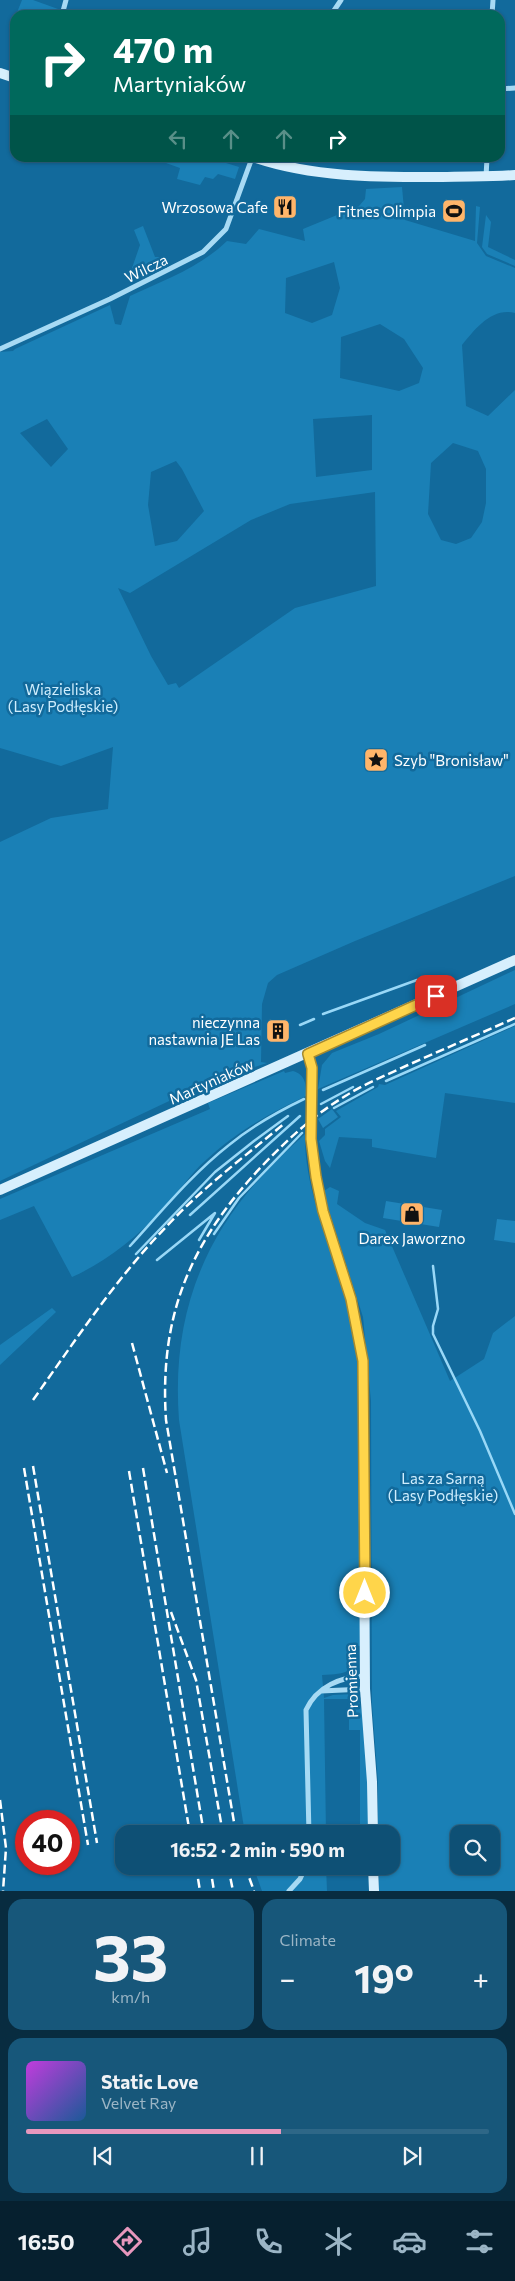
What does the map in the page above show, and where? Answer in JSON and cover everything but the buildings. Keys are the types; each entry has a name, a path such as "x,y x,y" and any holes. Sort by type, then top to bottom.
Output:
{"street":[{"name":"Wilcza","path":"0,349 105,302 203,252 226,229 251,162"},
{"path":"270,162 292,168 332,174 486,177 515,175"},
{"path":"486,177 487,162"},
{"name":"Martyniaków","path":"0,1190 515,960"},
{"name":"Promienna","path":"308,1054 312,1068 311,1139 316,1177 323,1211 351,1299 363,1361 365,1689 372,1782 373,1825"},
{"path":"309,1825 305,1718 309,1704 321,1691 332,1683 365,1676"},
{"path":"321,1691 365,1689"},
{"path":"290,1891 302,1875"},
{"path":"373,1875 374,1891"}],"green space":[{"path":"22,0 33,0 58,9 58,10 18,10"},
{"path":"163,162 223,162 239,167 235,179 218,174 213,179 205,177 200,185 177,179 180,168"},
{"name":"Wiązieliska (Lasy Podłęskie)","path":"402,187 405,220 475,241 476,206 480,207 477,243 486,256 515,268 515,313 499,313 492,316 478,326 462,345 466,406 488,416 515,390 515,876 277,975 268,983 262,1004 261,1062 267,1063 249,1069 248,1067 231,1076 234,1073 222,1076 0,1181 0,842 51,818 108,809 113,747 61,766 0,748 0,352 13,351 110,305 115,324 121,325 130,296 193,266 227,241 246,244 259,229 305,241 303,229 359,206 365,199 366,189","holes":["334,262 340,288 332,315 312,323 285,313 286,278","380,324 404,339 423,368 419,383 399,391 340,378 341,337","372,415 372,470 316,477 313,419","47,419 68,449 51,467 20,433","453,443 478,451 486,469 486,503 482,522 471,538 456,544 441,540 428,514 431,463","176,461 204,511 177,541 155,546 148,505 151,472","375,492 376,586 295,608 179,688 176,683 168,685 151,656 118,588 130,593 251,520 290,504"]},
{"path":"486,215 491,222 488,247 515,260 515,266 487,254 482,247"},
{"path":"143,226 155,257 161,257 164,265 140,276 132,268 140,245 134,230"},
{"path":"515,970 515,1004 318,1089 322,1065 332,1053 379,1034"},
{"path":"515,1026 515,1103 445,1093 436,1158 372,1147 372,1139 339,1137 330,1168 325,1161 319,1141 325,1135 325,1129 341,1117 336,1111 378,1087 379,1084 385,1085"},
{"path":"284,1071 285,1073 293,1071 301,1075 305,1084 306,1096 266,1116 217,1150 200,1166 161,1212 141,1231 120,1249 85,1271 72,1277 34,1206 0,1220 0,1199 210,1109 208,1103"},
{"path":"305,1134 306,1154 313,1194 346,1300 358,1367 362,1646 358,1646 355,1662 349,1670 344,1673 322,1675 324,1698 333,1695 354,1694 359,1702 366,1736 369,1825 360,1825 360,1730 349,1730 349,1699 324,1699 326,1825 244,1825 179,1420 178,1385 180,1352 185,1320 193,1290 205,1260 220,1231 239,1204 282,1155"},
{"name":"Las za Sarną (Lasy Podłęskie)","path":"330,1187 339,1191 337,1204 365,1223 385,1230 450,1381 484,1359 493,1333 515,1316 515,1891 379,1891 379,1875 400,1875 400,1825 378,1825 378,1782 372,1703 371,1401 363,1317 324,1191"},
{"path":"52,1308 56,1312 0,1365 0,1345"},
{"path":"256,1875 326,1875 327,1891 262,1891"}],"waterway":[{"path":"323,1014 417,980"},
{"path":"300,1025 314,1019"},
{"path":"386,1081 515,1024"},
{"path":"323,1090 425,1045"},
{"path":"321,1104 353,1087"},
{"path":"334,1108 373,1087"},
{"path":"130,1246 215,1156 274,1114 304,1099"},
{"path":"136,1254 215,1172 288,1116"},
{"path":"190,1215 300,1116"},
{"path":"214,1234 239,1198 302,1133"},
{"path":"157,1260 215,1213 199,1240"},
{"path":"433,1266 438,1309 433,1326 433,1334 480,1431 515,1514"}],"railway":[{"path":"234,1825 166,1420 165,1382 168,1346 175,1313 185,1281 199,1251 216,1222 238,1193 263,1165 313,1118 335,1102 369,1083 515,1018"},
{"path":"33,1400 96,1311 147,1248 193,1200 285,1123"},
{"path":"132,1343 167,1473"},
{"path":"33,1466 97,1843"},
{"path":"24,1468 88,1845"},
{"path":"143,1468 202,1825"},
{"path":"129,1471 188,1825"},
{"path":"171,1612 196,1680 221,1825"},
{"path":"0,1800 6,1848 3,1891"},
{"path":"197,1875 200,1891"},
{"path":"211,1875 214,1891"},
{"path":"230,1875 233,1891"},
{"path":"248,1875 254,1891"}],"place":[{"name":"Wrzosowa Cafe","path":"285,207"},
{"name":"Fitnes Olimpia","path":"454,211"},
{"name":"Szyb \"Bronisław\"","path":"376,760"},
{"name":"nieczynna nastawnia JE Las","path":"278,1031"},
{"name":"Darex Jaworzno","path":"412,1214"}],"route":[{"path":"365,1593 363,1361 351,1299 323,1211 316,1177 311,1139 312,1068 308,1054 436,996"}]}
